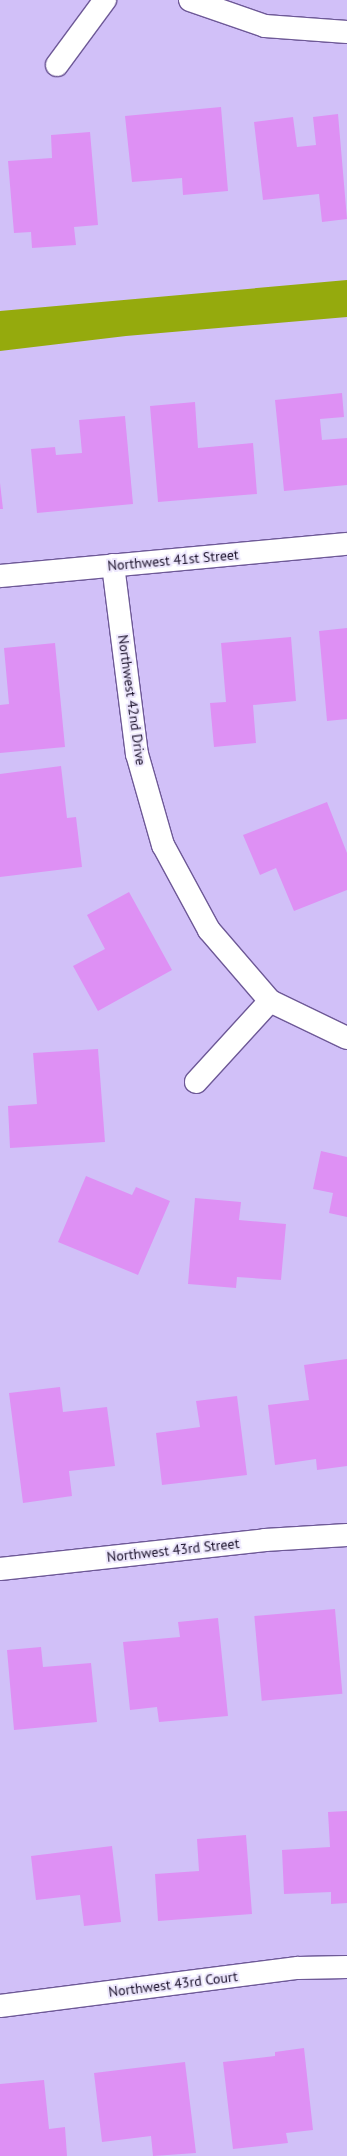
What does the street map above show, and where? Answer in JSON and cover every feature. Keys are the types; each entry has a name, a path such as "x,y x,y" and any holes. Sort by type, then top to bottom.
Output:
{"street":[{"path":"57,65 105,0"},
{"path":"190,0 265,26 347,32"},
{"name":"Northwest 41st Street","path":"0,576 347,544"},
{"name":"Northwest 42nd Drive","path":"113,565 137,754 163,845 209,930 270,1001 347,1038"},
{"path":"196,1082 270,1001"},
{"name":"Northwest 43rd Street","path":"0,1569 265,1540 347,1535"},
{"name":"Northwest 43rd Court","path":"0,2006 298,1968 347,1967"}],"shaded area":[{"path":"347,280 347,317 126,336 0,351 0,311"}],"building":[{"path":"221,107 228,191 183,195 182,178 132,182 125,116"},
{"path":"338,114 347,219 322,222 319,194 263,200 254,122 293,117 297,147 316,145 313,117"},
{"path":"90,132 98,225 74,227 76,245 32,248 31,232 14,233 8,161 52,158 51,135"},
{"path":"342,393 344,417 320,419 322,440 347,438 347,485 284,491 275,400"},
{"path":"195,402 198,448 253,443 257,494 158,502 150,406"},
{"path":"125,416 133,504 37,513 31,449 55,447 56,455 82,453 79,420"},
{"path":"0,483 3,509 0,509"},
{"path":"347,628 347,719 327,721 319,631"},
{"path":"291,637 296,701 253,705 256,743 214,747 210,703 226,702 221,643"},
{"path":"55,643 65,747 0,753 0,705 9,704 4,648"},
{"path":"61,766 67,818 76,817 82,867 0,877 0,774"},
{"path":"327,802 347,853 347,890 294,911 276,868 260,875 243,835"},
{"path":"129,892 172,970 98,1011 73,966 105,949 87,915"},
{"path":"98,1049 105,1142 10,1148 8,1106 37,1104 33,1053"},
{"path":"321,1151 347,1157 347,1217 329,1213 333,1193 313,1189"},
{"path":"86,1176 132,1195 136,1187 170,1201 138,1275 58,1242"},
{"path":"195,1198 241,1202 239,1220 286,1224 281,1280 237,1277 236,1288 188,1284"},
{"path":"347,1359 347,1466 317,1470 316,1459 275,1465 268,1405 309,1400 304,1365"},
{"path":"60,1387 63,1412 107,1407 115,1466 69,1471 72,1496 23,1503 9,1393"},
{"path":"237,1396 247,1475 162,1485 156,1433 200,1427 196,1401"},
{"path":"335,1609 342,1694 262,1701 254,1616"},
{"path":"218,1618 228,1716 159,1722 157,1707 130,1710 123,1642 180,1637 178,1622"},
{"path":"41,1647 43,1667 91,1663 97,1722 14,1730 7,1650"},
{"path":"347,1811 347,1903 331,1904 331,1892 284,1894 282,1850 330,1847 328,1812"},
{"path":"246,1835 252,1914 158,1921 155,1874 199,1871 197,1839"},
{"path":"112,1846 121,1922 84,1926 80,1895 36,1900 31,1856"},
{"path":"304,2048 313,2130 286,2133 288,2143 233,2149 223,2062 275,2056 275,2052"},
{"path":"185,2062 196,2153 153,2156 151,2136 102,2142 94,2073"},
{"path":"44,2080 49,2129 65,2127 67,2156 0,2156 0,2084"}]}
